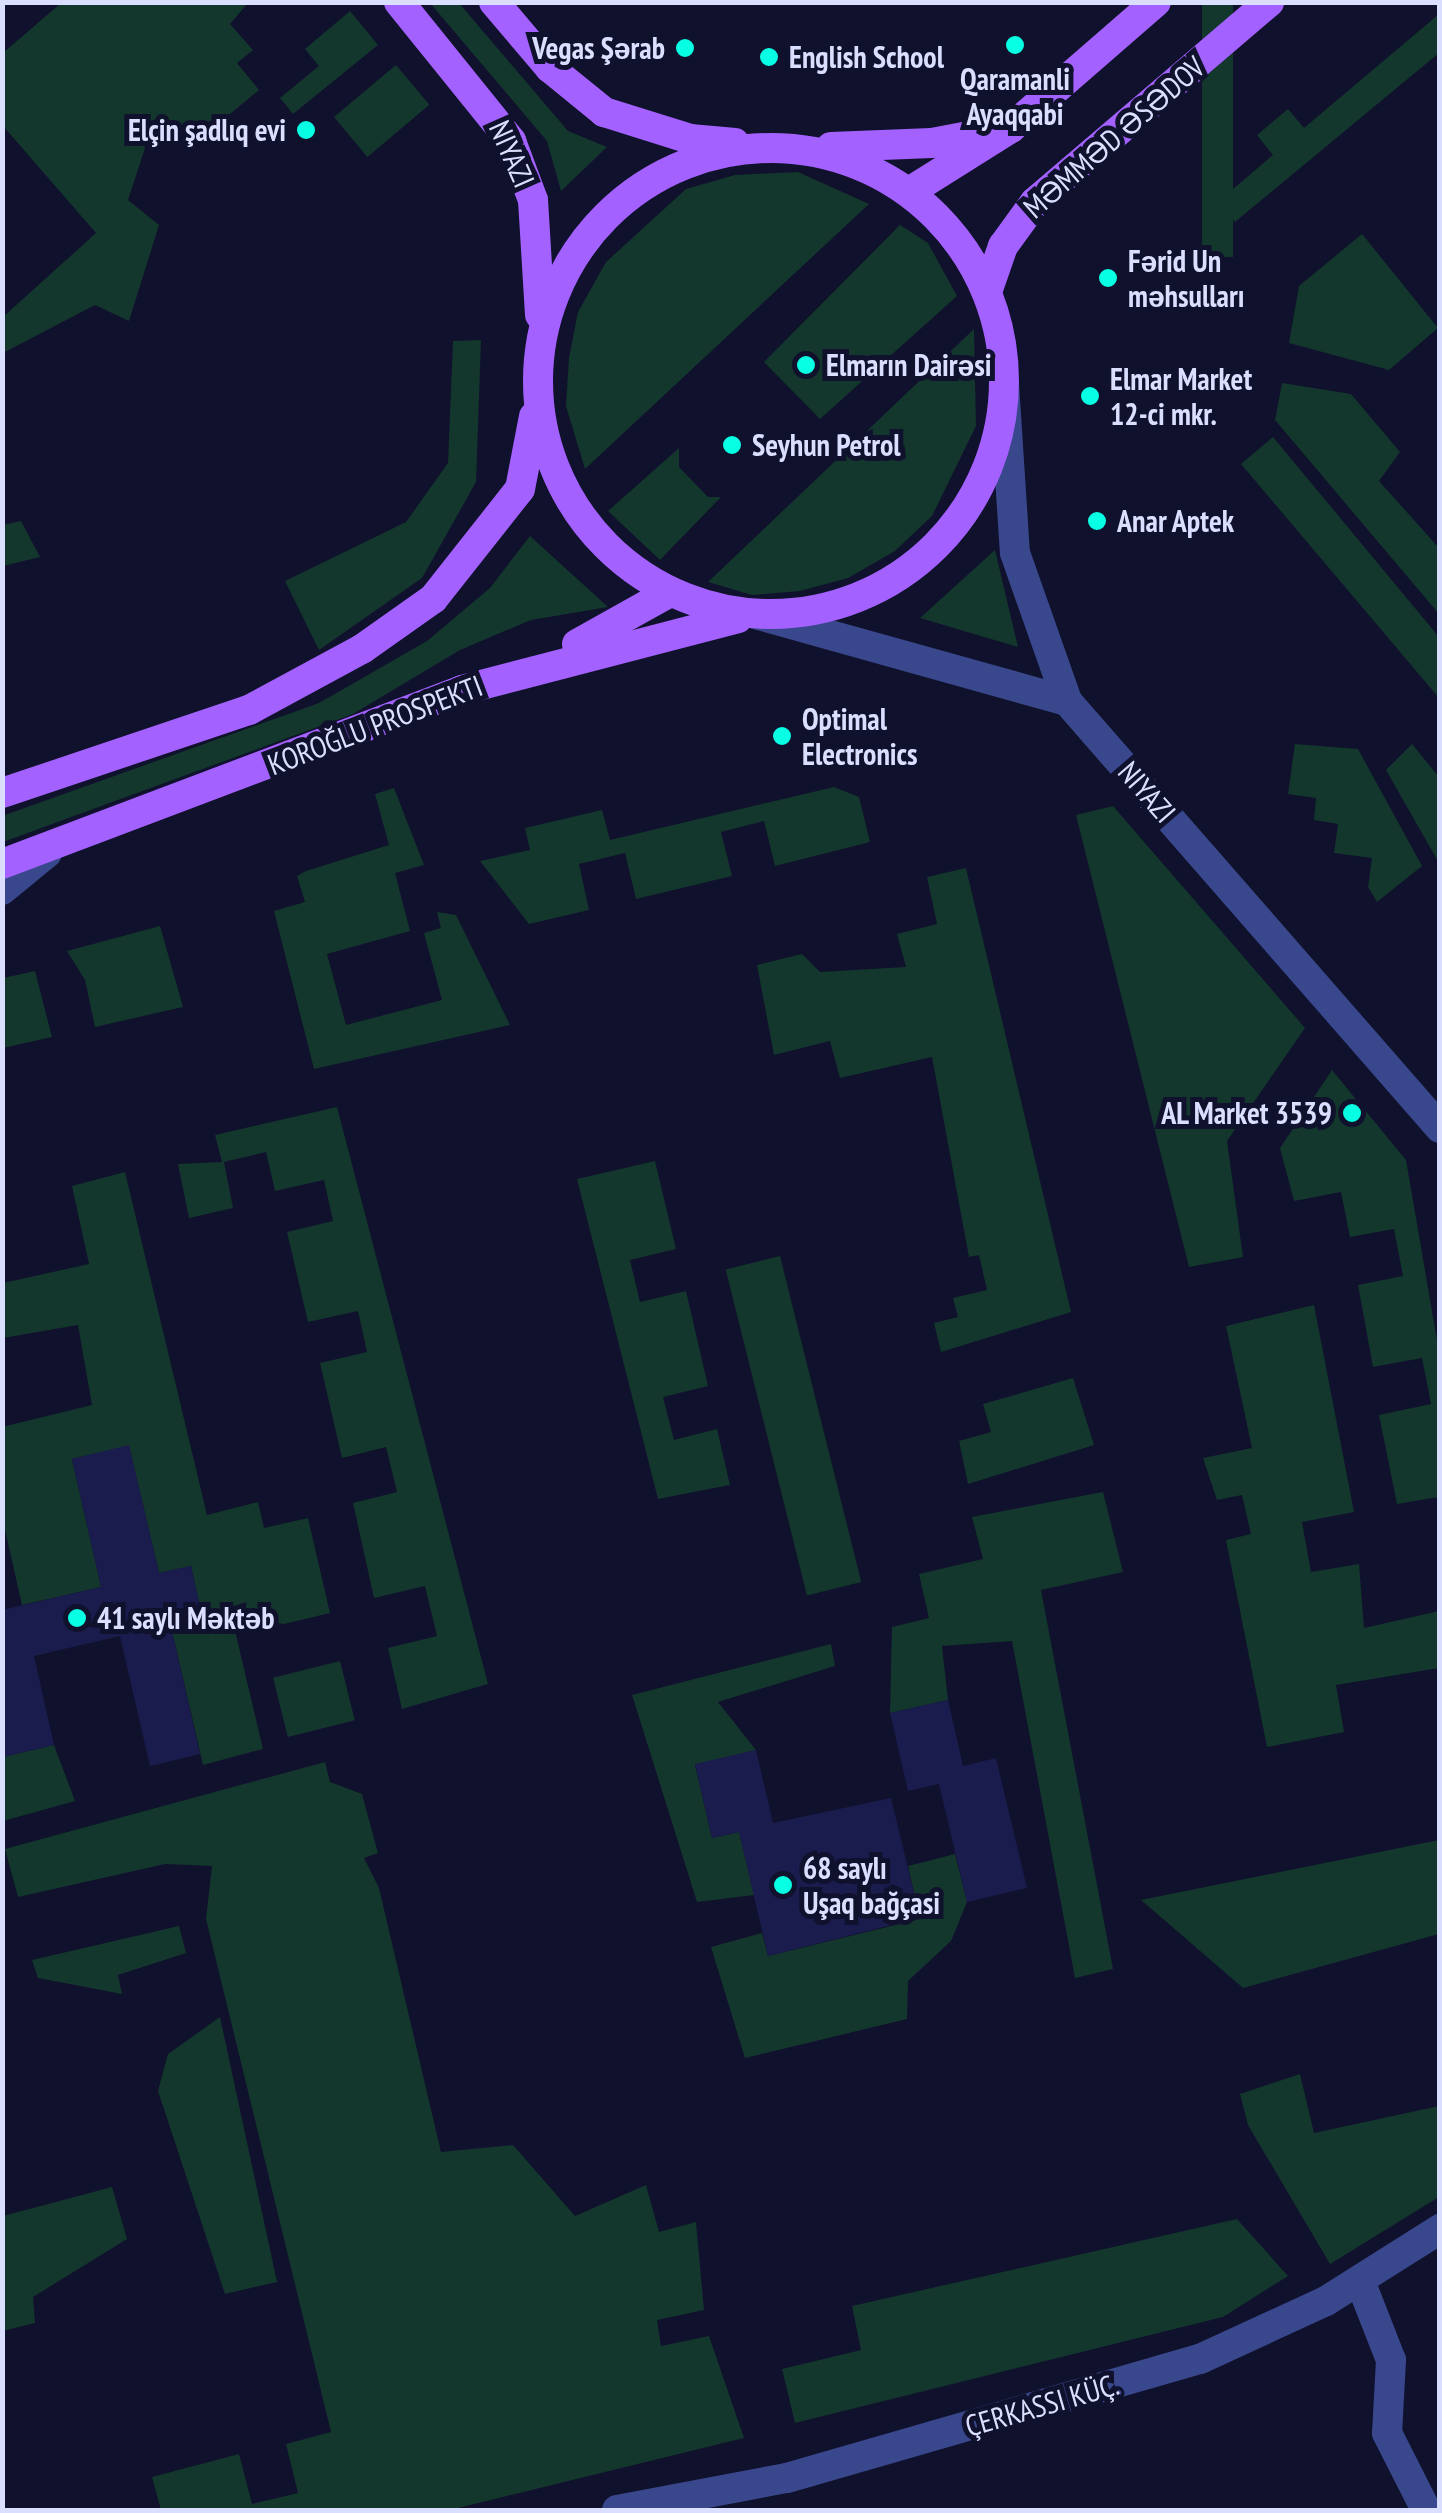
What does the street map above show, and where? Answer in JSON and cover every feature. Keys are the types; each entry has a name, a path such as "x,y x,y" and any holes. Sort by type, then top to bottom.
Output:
{"main road":[{"name":"NIYAZI","path":"399,2 512,141 533,200 540,340"},
{"path":"494,2 559,77 604,112 690,138 770,147 866,167 909,192 941,220 987,292 1004,384 997,438 948,533 908,570 861,596 809,612 755,614 670,592 611,551 573,507 546,443 537,388 540,340 565,272 620,202 699,160 770,147 893,147 1011,128"},
{"path":"909,192 1011,128 1156,2"},
{"name":"MƏMMƏD ƏSƏDOV","path":"987,292 1003,246 1035,202 1269,2"},
{"name":"KOROĞLU PROSPEKTI","path":"2,793 249,710 362,649 432,599 520,489 537,388"},
{"path":"540,666 670,592"},
{"name":"KOROĞLU PROSPEKTI","path":"2,864 47,853 540,666 755,614"}],"street":[{"path":"1004,384 1015,554 1067,702"},
{"path":"755,614 1067,702"},
{"name":"NIYAZI","path":"1067,702 1440,1128"},
{"path":"2,890 47,853"},
{"path":"629,2509 786,2478 1200,2359 1360,2281 1440,2229"},
{"path":"1360,2281 1391,2360 1387,2434 1426,2510"}],"green space":[{"path":"61,3 248,3 230,24 253,50 237,63 259,90 196,142 182,125 158,144 147,142 128,200 159,225 129,321 95,305 3,353 3,317 96,233 3,126 3,53"},
{"path":"430,3 459,3 568,131 607,147 561,191 547,141"},
{"path":"1202,3 1233,3 1233,257 1202,257"},
{"path":"350,11 378,45 293,114 280,98 319,66 305,49"},
{"path":"1439,14 1439,53 1235,222 1219,201 1273,155 1257,135 1288,109 1304,128"},
{"path":"396,65 429,105 367,157 334,117"},
{"path":"798,172 869,204 585,469 566,406 569,358 578,312 606,262 686,189 735,175"},
{"path":"900,225 928,243 957,296 820,419 764,362"},
{"path":"1362,234 1438,328 1389,370 1289,343 1299,286"},
{"path":"974,329 976,426 932,516 895,551 848,578 800,591 752,595 708,582"},
{"path":"481,340 476,482 422,578 319,650 285,581 406,522 448,463 453,341"},
{"path":"1282,383 1351,394 1400,452 1379,481 1439,548 1439,614 1275,420"},
{"path":"1273,437 1439,637 1439,698 1241,464"},
{"path":"679,448 679,467 708,497 721,497 660,560 608,511"},
{"path":"21,521 40,557 3,566 3,525"},
{"path":"530,536 608,607 531,620 460,650 353,714 3,842 2,816 319,703 427,641 490,588"},
{"path":"995,550 1018,647 920,618"},
{"path":"1295,744 1358,749 1422,866 1377,902 1368,887 1372,858 1334,853 1338,824 1314,820 1316,798 1288,794"},
{"path":"1412,744 1439,777 1439,863 1386,770"},
{"path":"834,787 859,797 870,842 775,866 764,821 721,832 732,876 636,899 625,853 579,864 589,910 529,924 480,861 530,850 525,828 602,810 610,840"},
{"path":"394,788 424,865 395,873 410,931 327,954 346,1025 442,1000 424,933 441,928 437,912 456,915 510,1025 314,1069 274,911 305,902 297,876 389,845 375,794"},
{"path":"1113,806 1305,1028 1227,1141 1243,1257 1189,1267 1076,815"},
{"path":"966,868 1071,1312 941,1352 934,1323 958,1317 953,1298 987,1290 979,1255 969,1257 932,1057 840,1078 830,1041 774,1055 757,965 802,954 820,972 906,967 897,934 937,924 927,877"},
{"path":"160,926 183,1007 95,1027 85,980 67,951"},
{"path":"35,971 52,1037 3,1048 3,978"},
{"path":"1332,1070 1406,1160 1439,1352 1439,1497 1397,1504 1379,1415 1431,1404 1422,1358 1373,1367 1358,1285 1403,1276 1394,1229 1350,1237 1341,1192 1294,1201 1280,1148"},
{"path":"337,1107 488,1684 402,1709 388,1648 437,1636 425,1586 374,1598 353,1503 397,1492 386,1447 342,1458 320,1363 367,1352 358,1311 308,1322 287,1232 333,1221 324,1180 275,1191 266,1152 224,1162 233,1208 189,1218 178,1164 222,1162 215,1135"},
{"path":"655,1161 676,1249 630,1260 640,1302 686,1291 708,1386 663,1397 674,1440 717,1429 730,1485 658,1499 577,1179"},
{"path":"125,1172 207,1515 258,1502 264,1528 308,1518 330,1613 284,1624 232,1618 263,1749 203,1765 169,1618 201,1611 191,1566 159,1573 129,1446 72,1459 101,1587 22,1605 3,1521 2,1427 92,1405 78,1325 3,1338 3,1283 89,1264 72,1186"},
{"path":"780,1256 861,1582 807,1596 726,1270"},
{"path":"1314,1305 1354,1512 1302,1522 1311,1572 1359,1564 1364,1628 1439,1611 1439,1668 1336,1685 1344,1732 1267,1747 1226,1540 1251,1534 1242,1495 1217,1500 1203,1458 1252,1448 1226,1326"},
{"path":"1073,1378 1094,1445 968,1484 959,1441 991,1432 983,1404"},
{"path":"1103,1492 1123,1572 1041,1590 1113,1969 1075,1978 1012,1641 942,1646 948,1700 890,1713 892,1627 929,1618 919,1574 983,1559 972,1517"},
{"path":"831,1644 835,1666 718,1702 756,1750 695,1765 712,1838 739,1832 754,1895 697,1902 632,1695"},
{"path":"340,1661 355,1720 288,1737 273,1678"},
{"path":"54,1745 75,1801 3,1821 3,1757"},
{"path":"325,1762 330,1782 362,1794 378,1853 364,1858 379,1888 441,2152 513,2145 575,2216 646,2185 659,2232 696,2222 704,2310 657,2320 661,2346 709,2336 744,2438 450,2510 161,2510 152,2477 239,2454 252,2504 298,2493 286,2444 331,2432 206,1919 212,1866 165,1864 18,1897 5,1849"},
{"path":"1439,1840 1439,1934 1243,1988 1141,1900"},
{"path":"955,1854 967,1902 951,1941 908,1981 907,2019 745,2058 711,1947 762,1933 768,1956 920,1919 908,1866"},
{"path":"179,1926 186,1953 118,1975 122,1994 38,1978 32,1960"},
{"path":"220,2017 277,2282 225,2294 158,2091 168,2054"},
{"path":"1300,2074 1314,2133 1439,2106 1439,2197 1330,2264 1248,2125 1240,2094"},
{"path":"112,2187 127,2239 33,2297 35,2323 3,2331 3,2216"},
{"path":"1237,2219 1288,2276 1223,2317 795,2423 782,2369 861,2350 852,2306"}],"building":[{"name":"41 saylı Məktəb","path":"129,1445 159,1573 191,1566 201,1611 169,1618 200,1754 150,1766 120,1636 34,1656 54,1745 2,1757 2,1610 101,1587 72,1459"},
{"path":"948,1700 963,1766 996,1758 1027,1888 967,1902 939,1784 908,1791 890,1713"},
{"name":"68 saylı Uşaq bağçasi","path":"756,1750 773,1823 891,1798 920,1918 768,1956 739,1832 712,1838 695,1764"}],"place":[{"name":"Qaramanli Ayaqqabi","path":"1015,45"},
{"name":"Vegas Şərab","path":"685,48"},
{"name":"English School","path":"769,57"},
{"name":"Elçin şadlıq evi","path":"306,130"},
{"name":"Fərid Un məhsulları","path":"1108,278"},
{"name":"Elmarın Dairəsi","path":"806,365"},
{"name":"Elmar Market 12-ci mkr.","path":"1090,396"},
{"name":"Seyhun Petrol","path":"732,445"},
{"name":"Anar Aptek","path":"1097,521"},
{"name":"Optimal Electronics","path":"782,736"},
{"name":"AL Market 3539","path":"1352,1113"},
{"name":"41 saylı Məktəb","path":"77,1618"},
{"name":"68 saylı Uşaq bağçasi","path":"783,1885"}]}
